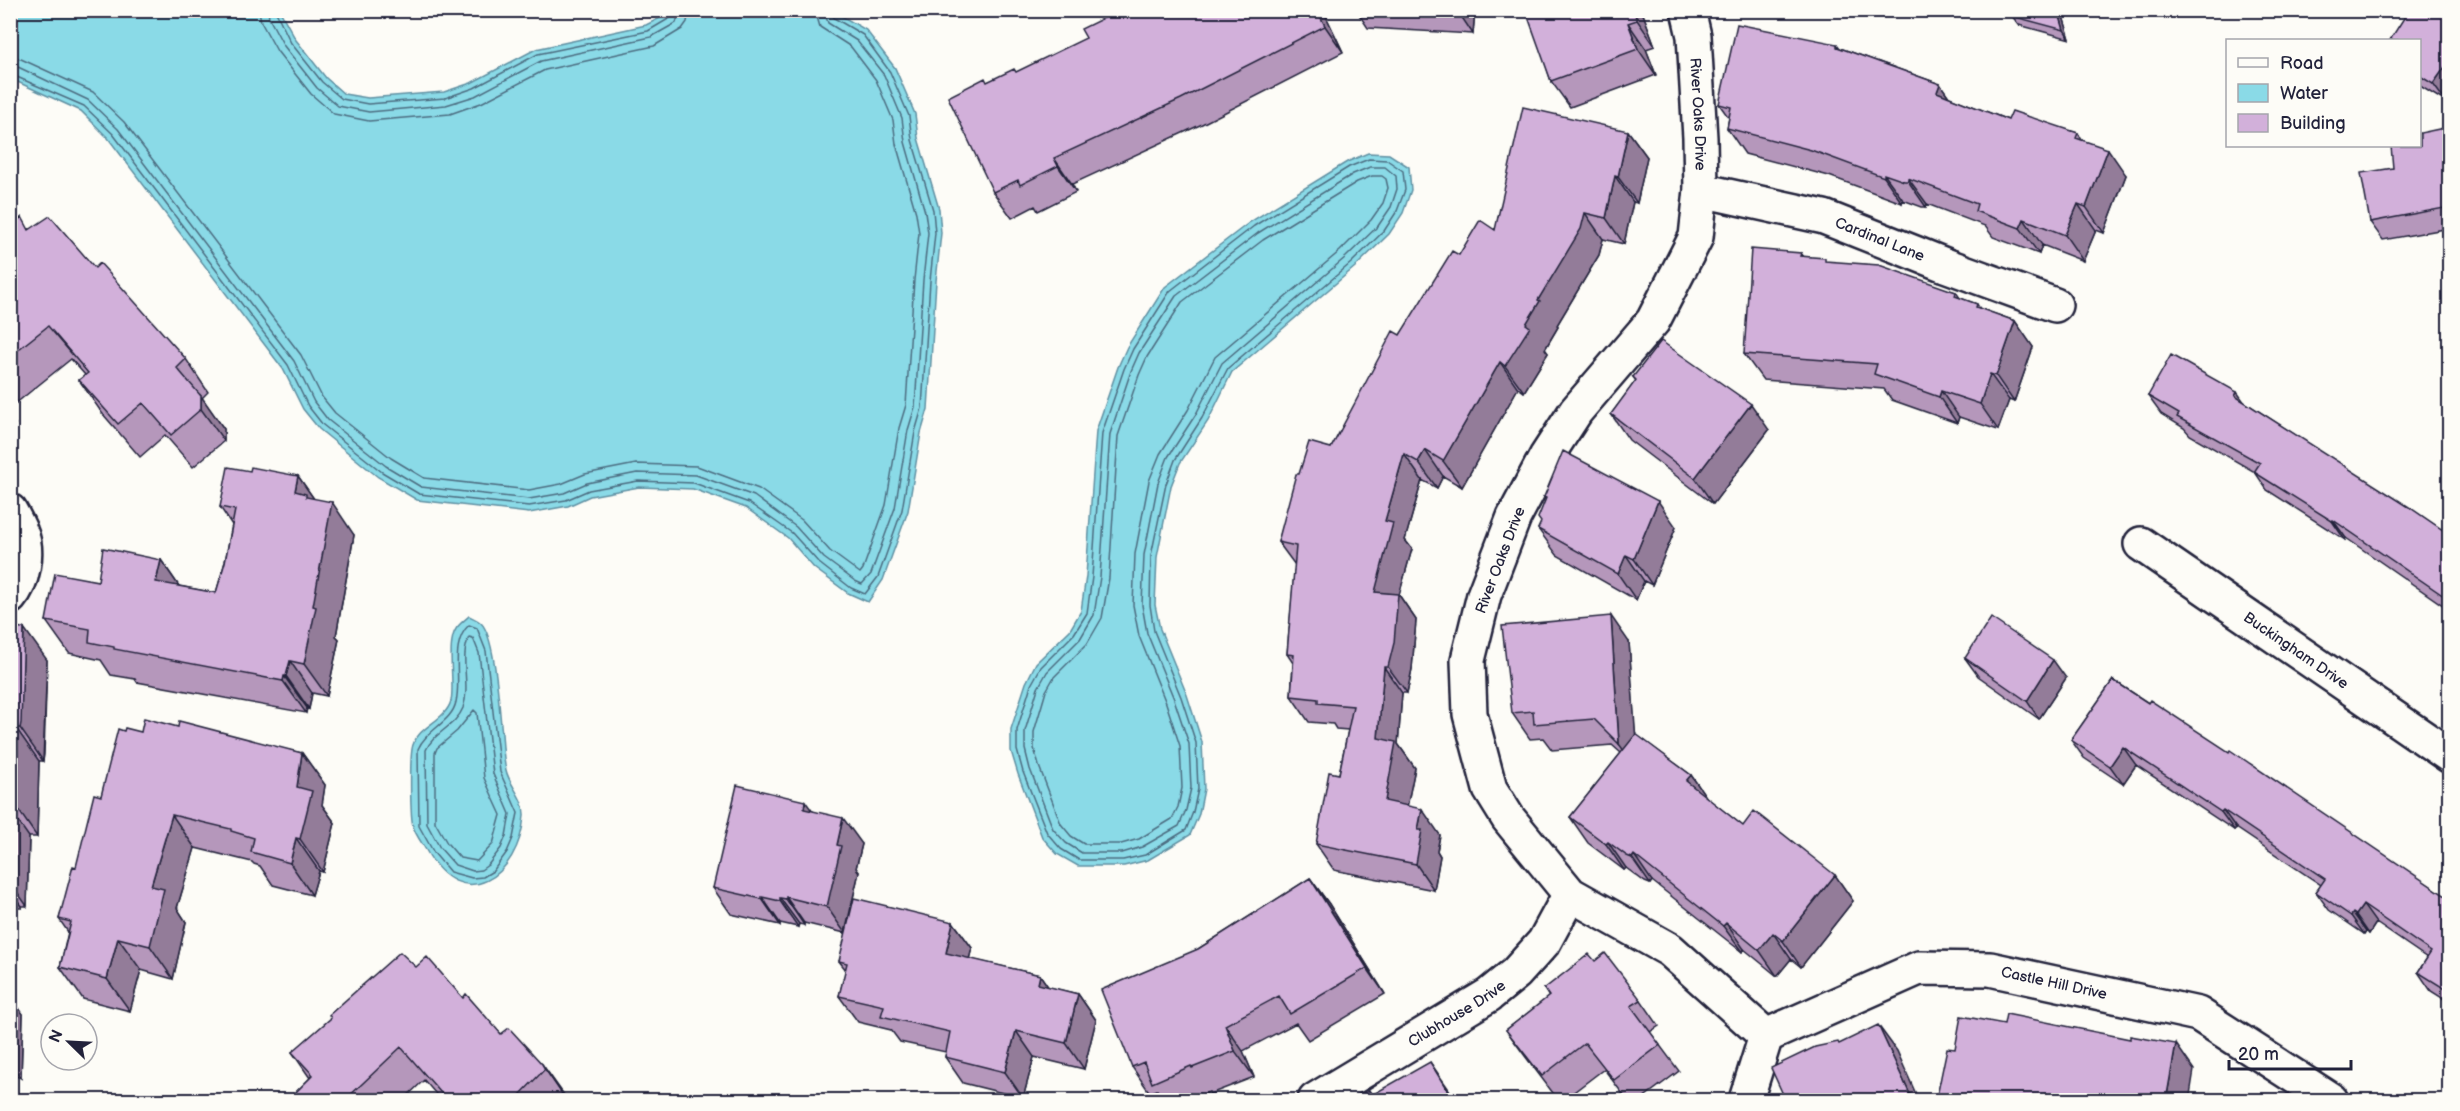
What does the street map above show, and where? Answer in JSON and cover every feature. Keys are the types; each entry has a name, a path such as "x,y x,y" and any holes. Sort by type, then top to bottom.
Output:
{"street":[{"name":"River Oaks Drive","path":"1688,10 1695,36 1697,75 1701,190 1696,237 1653,321 1576,411 1546,457 1514,516 1484,595 1468,660 1470,714 1490,789 1508,818 1570,894 1670,950 1766,1036"},
{"name":"Cardinal Lane","path":"1701,190 1824,217 2055,305"},
{"path":"10,511 22,535 24,563 16,590 10,597"},
{"name":"Buckingham Drive","path":"2141,544 2450,756"},
{"name":"Clubhouse Drive","path":"1315,1101 1489,995 1516,973 1544,942 1570,894"},
{"name":"Castle Hill Drive","path":"1766,1036 1919,968 1990,969 2198,1014 2331,1101"},
{"path":"1746,1101 1766,1036"}],"water":[{"path":"11,10 280,11 296,40 326,78 344,94 368,98 444,92 471,83 536,49 646,25 674,11 833,11 866,30 895,68 915,114 918,138 939,209 941,233 928,409 921,433 908,511 883,580 868,602 848,593 814,568 788,538 746,508 693,489 639,487 590,496 568,506 529,513 417,500 378,477 319,429 303,409 283,369 108,138 81,111 11,79"},
{"path":"1368,153 1389,154 1409,167 1411,190 1403,213 1389,234 1355,267 1232,372 1208,421 1180,463 1171,486 1157,557 1155,605 1160,629 1187,695 1202,742 1204,789 1199,814 1190,835 1148,860 1124,866 1078,866 1057,854 1042,837 1011,751 1011,729 1026,683 1036,663 1070,630 1081,611 1086,576 1096,431 1118,367 1127,347 1165,287 1250,222 1347,162"},
{"path":"469,616 481,623 490,643 496,676 505,765 524,810 520,838 512,856 500,871 487,881 472,884 456,881 440,870 417,835 411,811 411,756 414,741 448,708 452,693 453,636 457,627"}],"building":[{"path":"1120,10 1317,10 1325,26 1181,99 1054,158 1058,166 1020,185 1018,180 993,192 948,97 985,78 987,82 1014,69 1016,72 1086,38 1081,29"},
{"path":"1633,10 1637,20 1628,23 1638,49 1551,81 1526,11"},
{"path":"2017,10 2058,10 2064,30 2012,16"},
{"path":"2409,10 2450,10 2450,60 2433,84 2421,77 2421,39 2391,39"},
{"path":"1737,24 1837,44 1837,47 1940,84 1937,92 2008,120 2012,111 2078,133 2076,138 2108,149 2086,207 2078,204 2065,235 2024,219 2020,228 1975,211 1977,204 1908,178 1908,181 1904,181 1884,174 1884,177 1811,150 1727,128 1731,107 1719,104"},
{"path":"1523,107 1628,131 1618,177 1615,176 1606,218 1585,213 1581,229 1526,324 1530,327 1505,366 1500,362 1443,461 1425,450 1418,462 1404,454 1385,521 1393,523 1375,592 1398,594 1394,643 1388,667 1384,667 1378,738 1396,742 1385,801 1422,809 1418,830 1422,830 1416,864 1316,844 1329,772 1339,774 1353,706 1318,703 1318,699 1291,696 1294,655 1287,654 1296,546 1278,542 1296,474 1299,474 1309,442 1331,448 1393,331 1400,335 1452,251 1459,255 1480,220 1495,230"},
{"path":"2444,128 2450,160 2450,207 2370,222 2361,173 2393,168 2391,147 2421,147 2421,133"},
{"path":"50,216 95,268 100,263 186,359 177,368 201,396 201,409 171,435 143,403 118,424 79,380 88,373 48,326 10,356 10,227 22,217 29,230"},
{"path":"1751,249 1801,253 1800,256 1825,258 1825,261 1879,265 1956,292 1955,296 1977,304 1976,307 2015,321 1996,376 1990,374 1980,404 1941,391 1939,397 1874,374 1877,364 1744,354"},
{"path":"1661,341 1751,404 1695,478 1611,414 1636,380 1633,377"},
{"path":"2171,355 2237,392 2235,396 2450,535 2450,592 2448,591 2444,596 2333,520 2254,472 2260,463 2177,417 2179,414 2148,396"},
{"path":"1563,451 1658,501 1634,559 1626,555 1618,574 1538,529 1541,522 1538,518 1546,498 1544,497"},
{"path":"228,467 250,471 251,467 298,476 295,491 306,494 306,497 332,502 313,606 316,607 304,664 290,661 283,681 114,649 114,647 89,642 90,629 46,621 55,573 98,581 103,548 161,560 156,582 216,593 225,562 235,510 220,507"},
{"path":"1611,616 1619,744 1594,719 1534,724 1533,711 1512,713 1502,626"},
{"path":"1991,618 2053,660 2027,701 1965,658"},
{"path":"10,627 24,628 21,723 20,728 16,728 15,805 10,805"},
{"path":"2113,680 2148,703 2150,700 2229,752 2230,750 2450,899 2450,992 2418,972 2431,952 2363,905 2356,915 2353,913 2351,916 2316,892 2325,879 2223,810 2221,812 2123,747 2110,766 2071,740"},
{"path":"144,718 178,727 179,721 302,753 297,787 312,791 300,839 296,838 290,863 251,852 254,838 231,831 231,829 172,815 151,886 164,889 150,946 118,938 107,979 60,967 71,922 59,919 73,866 76,867 94,794 101,796 118,729 124,731 125,728 141,732"},
{"path":"1636,734 1691,775 1686,781 1743,826 1754,811 1835,875 1783,941 1773,933 1759,950 1726,923 1723,926 1634,855 1632,858 1608,842 1606,844 1570,817"},
{"path":"737,785 805,801 804,809 843,818 837,845 841,846 827,907 786,897 786,899 780,898 780,901 762,897 762,899 713,888"},
{"path":"1310,878 1367,968 1290,1014 1279,996 1225,1025 1235,1051 1192,1068 1191,1066 1152,1083 1144,1062 1132,1067 1101,990 1198,949"},
{"path":"854,898 953,922 946,953 1040,975 1038,984 1078,994 1066,1043 1016,1031 1005,1072 945,1057 950,1032 881,1016 884,1006 839,996 847,963 839,961"},
{"path":"400,952 416,967 427,957 463,998 466,994 501,1034 509,1028 542,1064 545,1069 518,1097 521,1101 448,1101 401,1047 344,1101 287,1101 313,1075 292,1052 331,1018 329,1015"},
{"path":"1605,953 1641,1000 1631,1006 1660,1045 1614,1080 1585,1043 1542,1076 1506,1030 1549,996 1544,989 1589,954 1595,961"},
{"path":"2006,1014 2130,1039 2130,1036 2176,1044 2166,1101 1936,1101 1947,1048 1955,1049 1961,1016 2004,1024"},
{"path":"1878,1025 1913,1101 1786,1101 1771,1068 1815,1047 1838,1042 1839,1044"},
{"path":"1430,1062 1454,1101 1352,1101 1369,1090 1372,1095"}]}
